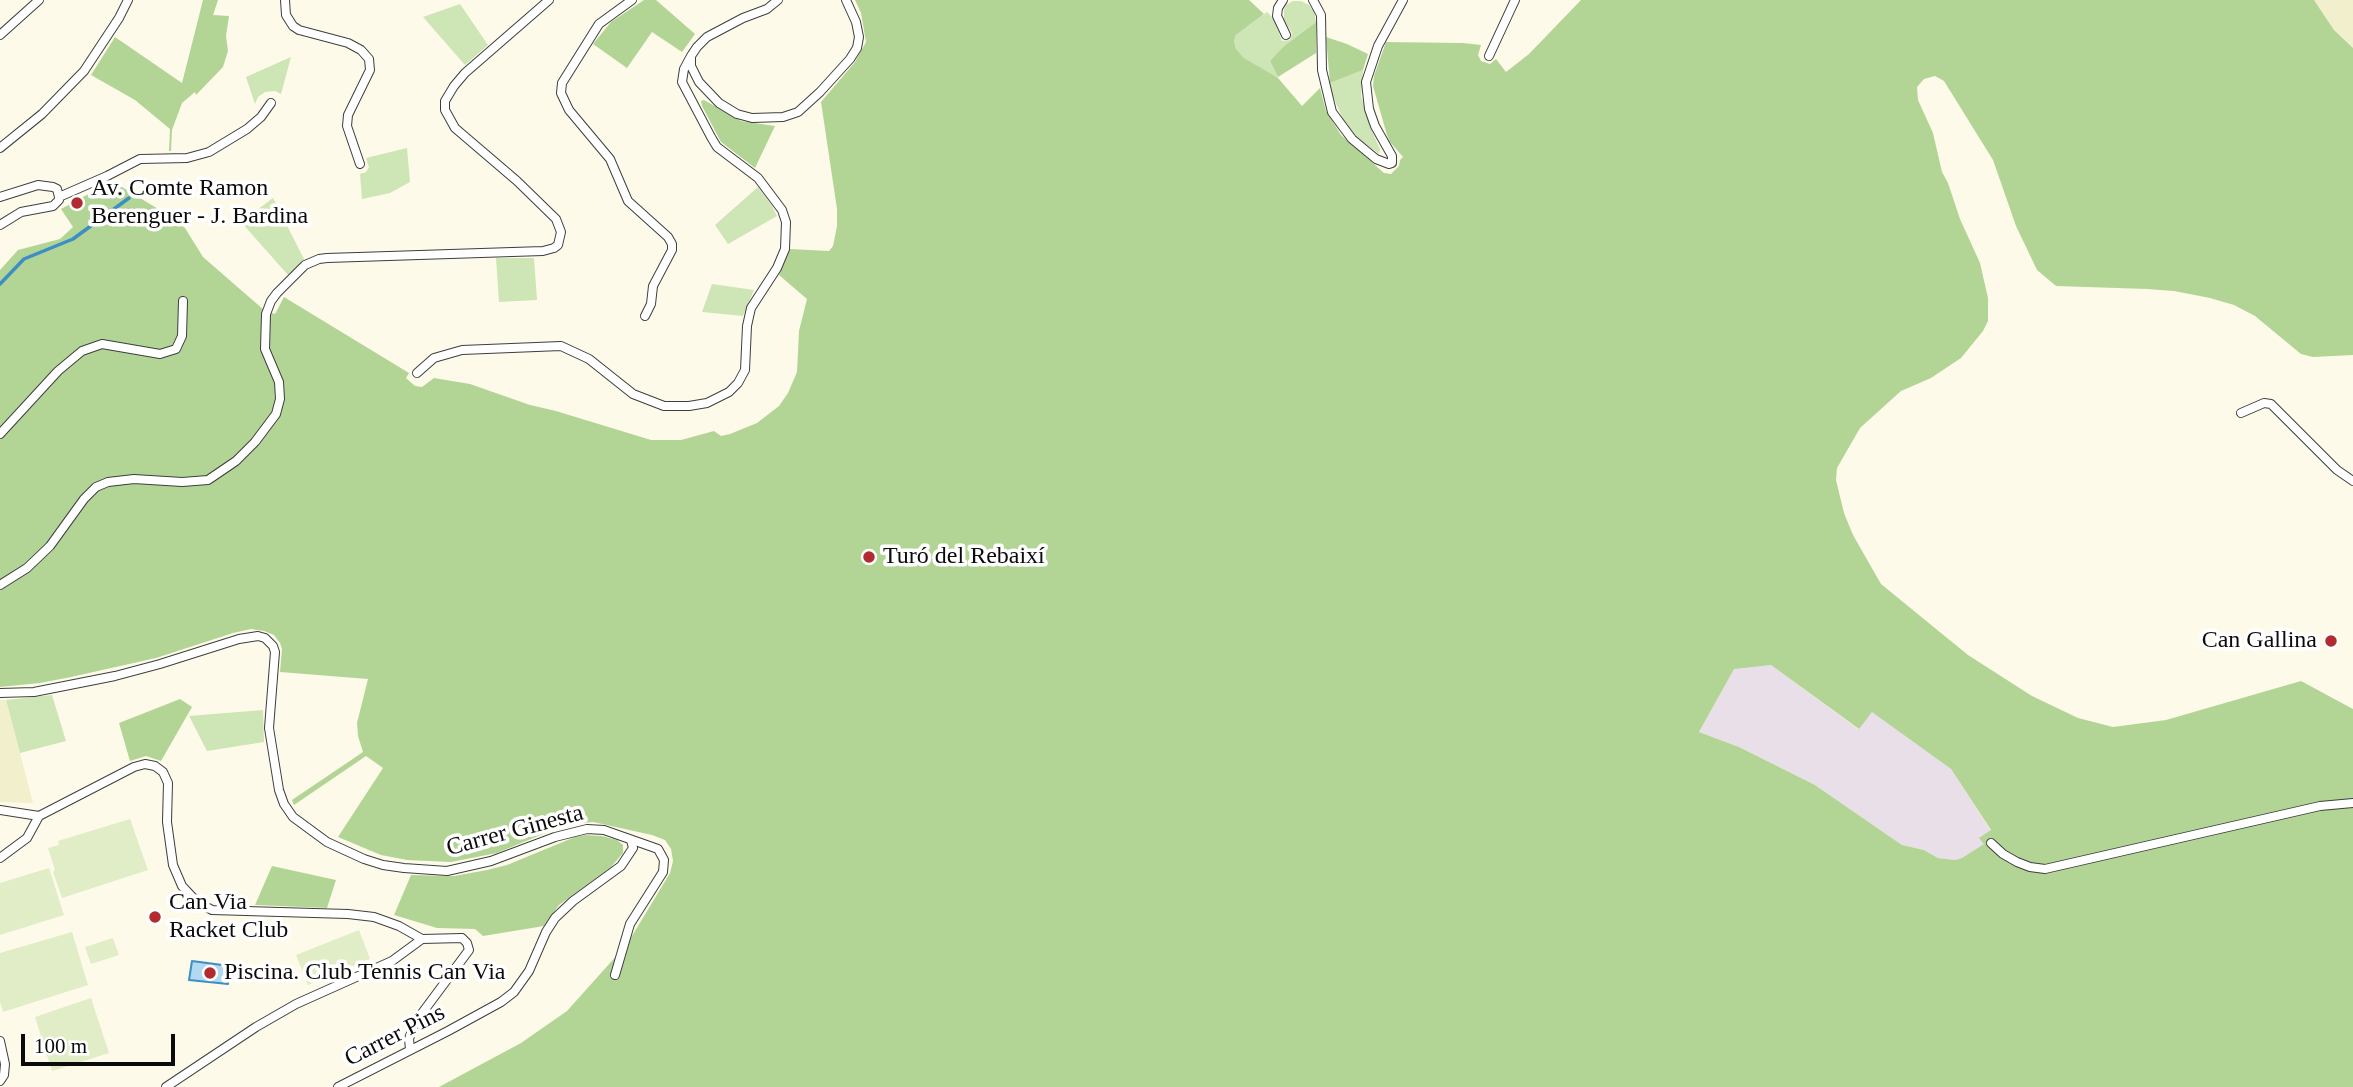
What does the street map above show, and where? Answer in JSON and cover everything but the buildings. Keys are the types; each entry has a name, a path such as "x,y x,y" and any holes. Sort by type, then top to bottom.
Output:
{"street":[{"path":"0,35 39,0"},
{"path":"0,148 42,114 84,71 128,0"},
{"path":"285,0 286,15 293,26 348,43 361,50 369,59 370,71 348,116 347,126 360,164"},
{"path":"0,585 35,562 96,487 108,482 134,479 182,482 208,480 236,461 270,426 280,399 279,382 264,341 266,314 271,301 298,271 319,259 543,251 558,245 561,232 556,219 517,181 455,128 445,110 445,101 465,73 549,0"},
{"path":"632,0 599,24 562,83 561,93 569,110 610,159 628,201 668,237 672,244 670,256 653,286 651,304 645,316"},
{"path":"417,373 434,358 462,350 561,346 589,359 633,394 664,406 707,403 729,392 738,383 745,370 747,326 751,308 785,249 786,222 782,210 758,178 717,147 682,82 684,69 701,42 743,18 767,9 778,0"},
{"path":"691,56 691,66 699,82 728,109 752,118 774,119 790,115 805,106 855,53 859,43 858,31 846,0"},
{"path":"1283,0 1277,16 1286,36"},
{"path":"1313,0 1321,15 1322,70 1332,112 1352,139 1376,159 1389,164 1392,163 1392,156 1375,126 1366,82 1378,47 1404,0"},
{"path":"1489,56 1515,0"},
{"path":"59,197 141,159 187,158 209,152 247,129 261,117 271,103"},
{"path":"0,197 38,185 57,189 59,197 59,201 53,206 21,212 0,225"},
{"path":"0,434 58,371 82,351 102,344 160,354 176,349 183,336 183,301"},
{"path":"2241,413 2264,403 2271,404 2337,470 2353,481"},
{"name":"Carrer Ginesta","path":"0,693 34,692 115,676 239,639 258,636 270,641 275,652 269,728 281,797 293,817 327,842 383,864 447,871 491,861 555,837 587,829 604,830 659,849 664,867 660,878 630,924 615,975"},
{"path":"0,858 27,838 39,816 134,767 145,764 156,766 163,772 168,783 167,822 173,865 182,886 197,902 212,910 374,917 399,926 422,939 463,938 469,950 414,1024 408,1039 410,1049"},
{"path":"1991,843 2017,862 2045,869 2320,806 2353,803"},
{"path":"0,810 39,816"},
{"name":"Carrer Pins","path":"338,1087 466,1021 514,992 530,971 545,932 555,918 573,901 621,866 633,848 631,840"},
{"path":"166,1087 256,1027 296,1004 392,961 422,939"},
{"path":"0,1041 5,1063 0,1081"}],"shaded area":[{"path":"2314,0 2353,0 2353,48 2334,30"},
{"path":"1771,665 1858,729 1872,711 1951,769 1991,831 1985,844 1955,860 1938,858 1924,850 1902,845 1815,785 1739,747 1699,732 1734,668"},
{"path":"0,700 6,700 33,803 0,802"}],"green space":[{"path":"203,0 218,0 213,15 229,16 226,36 228,51 223,67 196,95 195,92 182,103 172,130 169,151 170,129 135,100 91,75 115,37 182,83"},
{"path":"644,0 656,0 695,34 682,52 652,32 627,68 593,44 611,22"},
{"path":"855,0 1249,0 1264,14 1236,35 1236,49 1244,58 1278,78 1302,106 1320,88 1326,111 1341,135 1384,173 1391,174 1403,157 1387,135 1373,86 1386,42 1481,45 1478,55 1481,61 1490,64 1496,59 1506,72 1529,54 1581,0 2314,0 2334,30 2353,48 2353,355 2313,357 2301,354 2255,316 2234,305 2210,298 2174,291 2056,286 2037,270 2016,226 1993,160 1944,81 1935,76 1924,79 1917,87 1918,100 1933,133 1942,172 1980,263 1988,298 1988,321 1961,358 1931,378 1901,391 1860,428 1837,468 1836,480 1844,513 1853,535 1881,584 1968,655 2032,696 2078,718 2113,727 2166,720 2301,681 2353,709 2353,1087 439,1087 521,1043 567,1011 627,944 670,873 673,861 671,849 665,840 652,835 593,822 565,825 497,853 451,862 407,860 381,855 338,837 383,768 366,756 294,805 292,800 363,752 357,723 368,679 280,672 280,643 274,635 264,631 251,629 233,633 156,658 71,677 0,687 0,270 18,250 60,239 73,227 61,209 112,181 185,228 203,257 264,310 275,314 284,297 409,373 406,378 415,386 422,387 434,378 470,384 530,405 651,440 681,440 714,431 721,436 730,434 757,423 779,406 797,372 799,331 807,299 779,275 790,249 829,251 833,246 837,209 821,102 855,62 866,42 861,13","holes":["1771,665 1859,729 1872,712 1951,769 1991,830 1979,838 1984,844 1955,860 1938,858 1924,850 1902,845 1815,785 1739,747 1699,732 1734,669"]},
{"path":"1293,1 1309,5 1314,11 1316,22 1284,46 1270,61 1278,77 1276,79 1244,58 1236,49 1234,41 1236,35 1267,12 1273,18 1282,41 1290,40 1292,33 1284,20 1284,10 1286,5"},
{"path":"460,4 488,45 465,65 423,17"},
{"path":"1316,22 1316,53 1278,77 1270,61 1284,46"},
{"path":"1326,37 1368,54 1363,70 1330,83"},
{"path":"291,57 281,94 275,91 265,92 258,97 255,104 246,77"},
{"path":"1363,70 1361,96 1380,149 1379,154 1359,139 1344,122 1331,91 1330,83"},
{"path":"704,100 741,121 775,126 755,168 721,142 702,106 701,101"},
{"path":"407,148 410,182 390,193 362,199 360,174 366,172 369,167 366,158"},
{"path":"758,187 777,216 728,244 715,225"},
{"path":"273,198 305,261 288,275 241,222"},
{"path":"496,258 534,258 537,300 499,302"},
{"path":"712,284 754,290 743,316 702,312"},
{"path":"52,695 66,741 20,753 6,700"},
{"path":"180,699 192,707 161,761 146,756 130,761 119,723"},
{"path":"263,710 264,742 207,751 189,716"},
{"path":"130,819 148,870 62,898 48,848 59,845 58,841"},
{"path":"585,835 617,840 623,845 623,853 611,867 559,905 544,926 483,936 475,929 437,928 394,915 411,875 454,876 487,870"},
{"path":"272,866 336,880 327,908 255,905"},
{"path":"49,868 64,915 0,935 0,883"},
{"path":"359,930 370,959 308,985 296,955"},
{"path":"72,932 88,985 3,1012 0,1002 0,953"},
{"path":"113,938 119,955 91,964 85,947"},
{"path":"91,998 109,1053 52,1071 35,1017"}],"water":[{"name":"Piscina. Club Tennis Can Via","path":"192,961 230,966 228,984 189,980"}],"waterway":[{"path":"0,284 24,259 73,239 129,198"}],"place":[{"name":"Av. Comte Ramon Berenguer - J. Bardina","path":"77,203"},
{"name":"Turó del Rebaixí","path":"869,557"},
{"name":"Can Gallina","path":"2331,641"},
{"name":"Can Via Racket Club","path":"155,917"},
{"name":"Piscina. Club Tennis Can Via","path":"210,973"}]}
